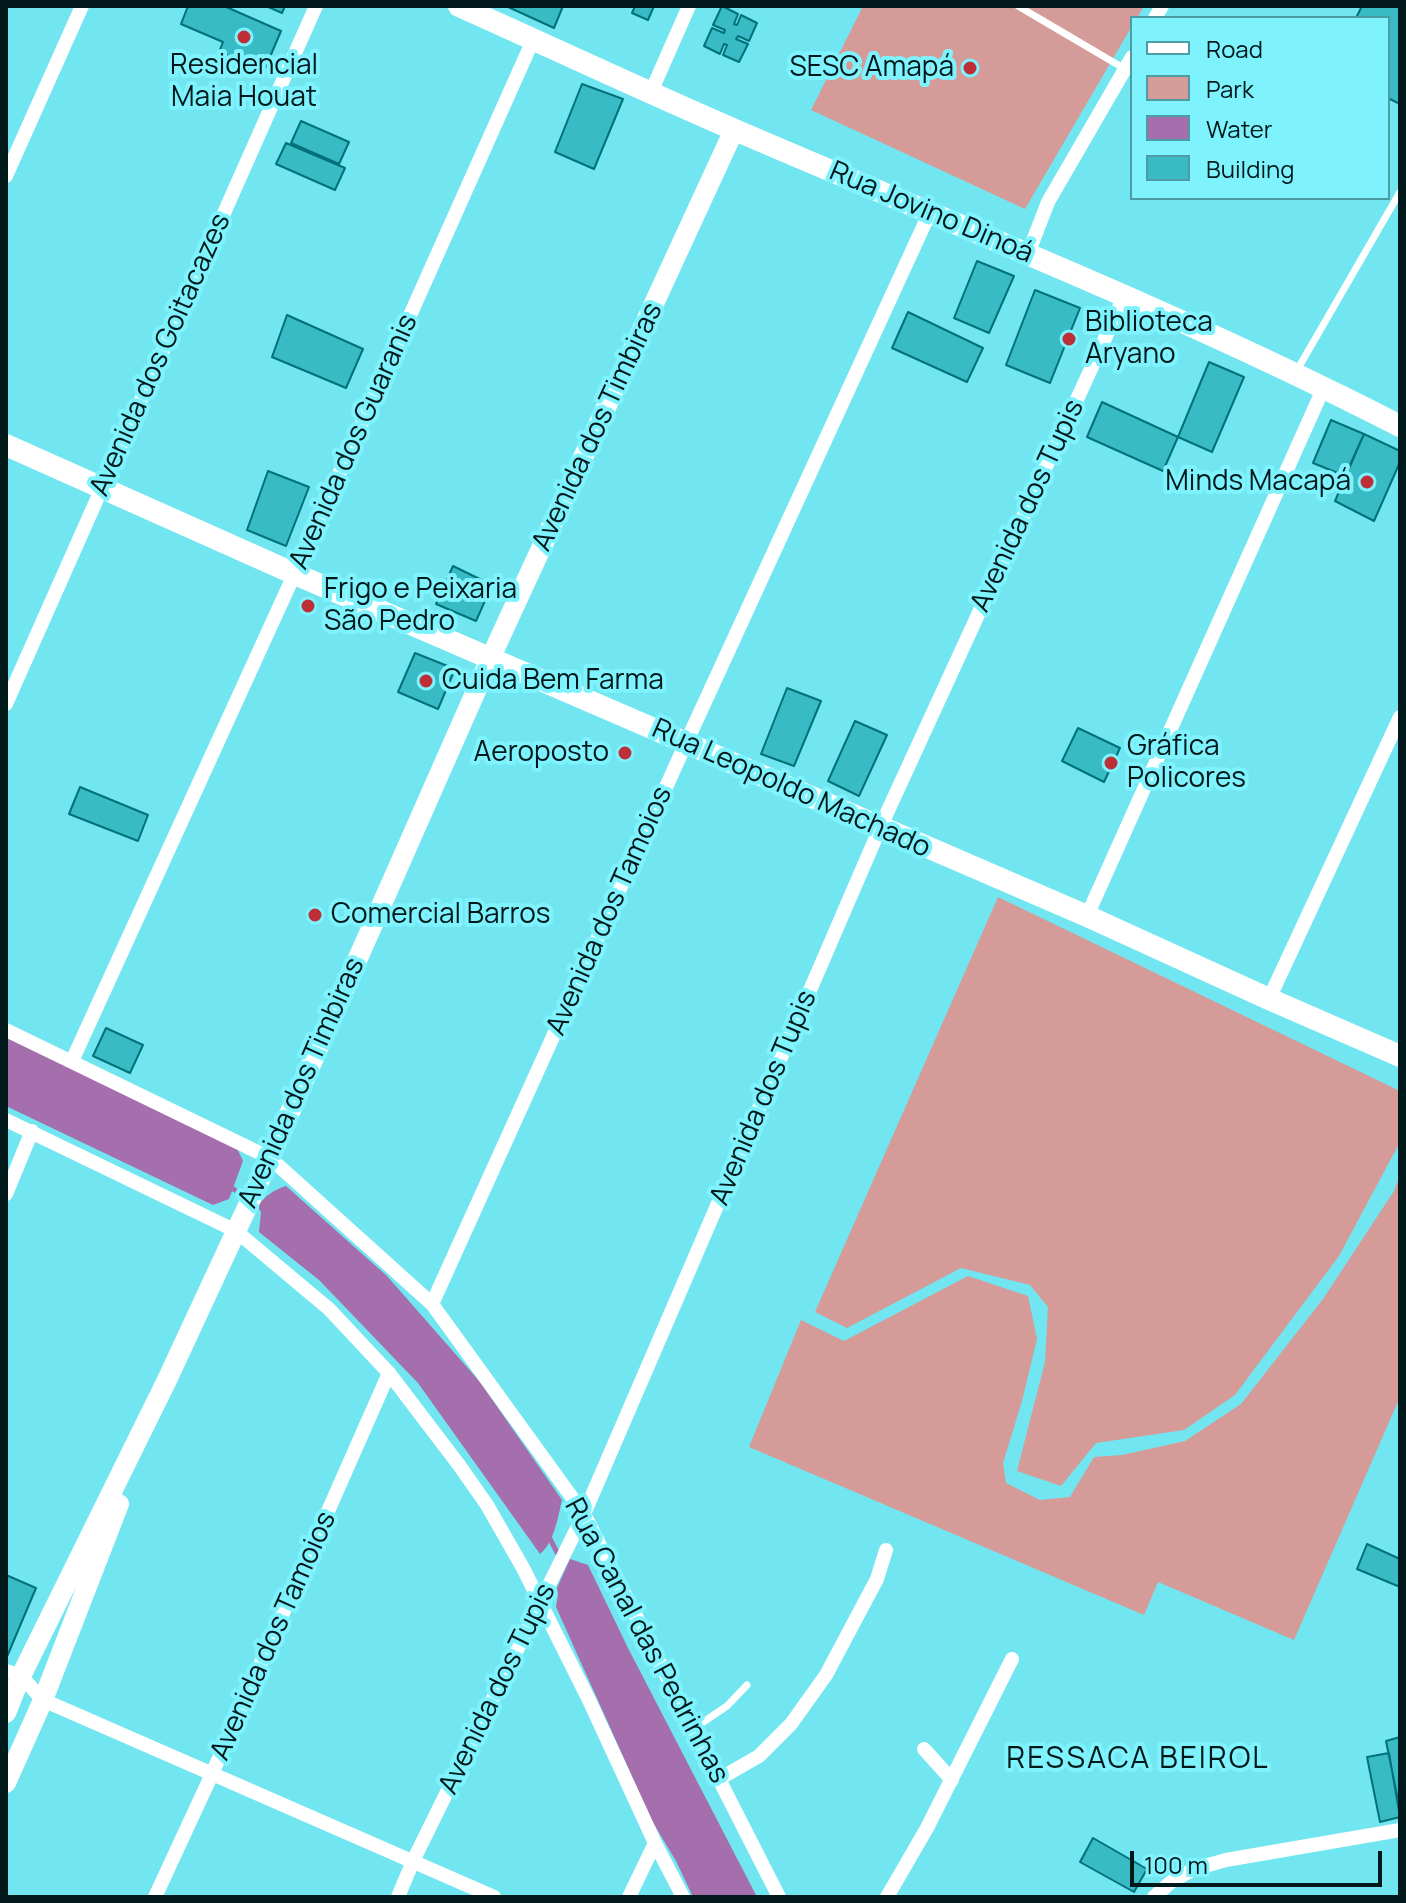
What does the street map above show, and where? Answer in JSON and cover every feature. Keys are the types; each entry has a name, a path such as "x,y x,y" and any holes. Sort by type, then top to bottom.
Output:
{"main road":[{"name":"Rua Jovino Dinoá","path":"473,9 533,40 734,130 1124,297 1324,387 1400,426"},
{"name":"Rua Leopoldo Machado","path":"6,445 295,574 1087,916 1400,1056"}],"street":[{"path":"6,176 82,6"},
{"name":"Avenida dos Goitacazes","path":"6,704 316,6"},
{"path":"651,92 689,6"},
{"name":"Avenida dos Guaranis","path":"72,1061 295,574 533,40"},
{"path":"1028,254 1048,202 1129,63"},
{"name":"Avenida dos Timbiras","path":"6,1713 14,1673 167,1380 267,1165 491,657 734,130"},
{"name":"Avenida dos Tamoios","path":"432,1304 930,212"},
{"name":"Avenida dos Tupis","path":"398,1897 582,1519 880,828 1124,297"},
{"path":"1087,916 1324,387"},
{"path":"1269,999 1400,717"},
{"name":"Rua Canal das Pedrinhas","path":"6,1030 72,1061 267,1165 432,1304 582,1519 779,1897"},
{"path":"6,1120 239,1224 329,1309 389,1373 487,1505 523,1568 683,1897"},
{"path":"6,1194 32,1131"},
{"name":"Avenida dos Tamoios","path":"155,1897 389,1373"},
{"name":"Avenida dos Timbiras","path":"6,1783 43,1700 167,1380"},
{"path":"719,1779 759,1756 791,1724 826,1675 877,1579 886,1550"},
{"path":"887,1897 927,1828 1012,1659"},
{"path":"14,1673 43,1700 494,1897"},
{"path":"924,1749 952,1780"},
{"path":"1154,1897 1171,1882 1194,1869 1226,1860 1400,1830"},
{"path":"629,1897 655,1843"}],"lane":[{"path":"1018,6 1129,63"},
{"path":"1295,374 1400,192"},
{"path":"693,1729 727,1706 747,1685"}],"green space":[{"name":"SESC Amapá","path":"863,6 1144,6 1138,16 1130,16 1130,29 1025,209 811,110"},
{"path":"998,897 1400,1091 1400,1142 1339,1256 1235,1395 1184,1430 1096,1443 1061,1486 1017,1471 1045,1362 1048,1307 1030,1285 961,1268 847,1328 815,1312"},
{"path":"1400,1175 1400,1397 1294,1640 1158,1582 1144,1615 749,1447 801,1320 844,1341 968,1276 1028,1296 1037,1339 1003,1463 1006,1483 1040,1500 1070,1497 1094,1457 1122,1455 1185,1441 1241,1404 1323,1299 1394,1191"}],"water":[{"path":"6,1037 236,1146 243,1161 229,1199 213,1205 6,1106"},
{"path":"286,1186 387,1276 480,1382 562,1500 552,1537 540,1554 418,1383 319,1280 259,1232 261,1212 257,1207 270,1194"},
{"path":"570,1559 588,1565 757,1897 693,1897 652,1821 556,1607 556,1590"}],"building":[{"name":"Residencial Maia Houat","path":"188,6 224,6 281,31 264,71 219,52 223,42 181,24"},
{"path":"266,6 285,6 282,13"},
{"path":"506,6 563,6 554,28"},
{"path":"635,6 654,6 648,20 632,13"},
{"path":"722,6 738,14 734,24 737,25 741,15 757,23 749,41 738,36 736,39 748,44 739,62 723,55 727,45 724,44 720,54 704,46 712,28 724,33 725,30 713,25"},
{"path":"1362,6 1400,6 1400,104 1390,99 1390,16 1357,16"},
{"path":"582,84 623,99 594,169 555,152"},
{"path":"301,121 349,142 339,164 291,143"},
{"path":"286,143 345,168 335,190 276,164"},
{"path":"977,261 1014,276 989,333 954,318"},
{"path":"1035,290 1080,308 1050,383 1006,365"},
{"path":"908,312 983,348 967,382 892,348"},
{"path":"287,315 363,349 346,388 272,357"},
{"path":"1209,362 1244,377 1212,452 1178,437"},
{"path":"1102,402 1178,437 1163,471 1087,437"},
{"path":"1331,420 1364,434 1345,476 1313,463"},
{"name":"Minds Macapá","path":"1364,434 1400,451 1400,462 1374,521 1335,501"},
{"path":"268,471 309,487 286,546 247,530"},
{"path":"453,566 492,585 476,621 436,604"},
{"name":"Cuida Bem Farma","path":"415,653 455,669 438,709 398,692"},
{"path":"787,688 821,701 794,766 761,754"},
{"path":"855,721 887,735 859,796 828,781"},
{"path":"1078,728 1120,748 1104,782 1062,761"},
{"path":"80,787 148,815 138,841 69,814"},
{"path":"106,1028 143,1045 130,1073 93,1056"},
{"path":"1367,1544 1400,1559 1400,1587 1357,1569"},
{"path":"6,1575 36,1588 6,1659"},
{"path":"1400,1737 1400,1810 1386,1741"},
{"path":"1389,1753 1400,1817 1380,1822 1367,1757"},
{"path":"1093,1838 1147,1869 1134,1892 1080,1862"}],"waterway":[{"path":"227,1185 246,1197"},
{"path":"548,1535 560,1558"}],"place":[{"name":"Residencial Maia Houat","path":"244,37"},
{"name":"SESC Amapá","path":"970,68"},
{"name":"Biblioteca Aryano","path":"1069,339"},
{"name":"Minds Macapá","path":"1367,482"},
{"name":"Frigo e Peixaria São Pedro","path":"308,606"},
{"name":"Cuida Bem Farma","path":"426,681"},
{"name":"Aeroposto","path":"625,753"},
{"name":"Gráfica Policores","path":"1111,763"},
{"name":"Comercial Barros","path":"315,915"}],"district":[{"name":"RESSACA BEIROL","path":"1138,1760"}]}
